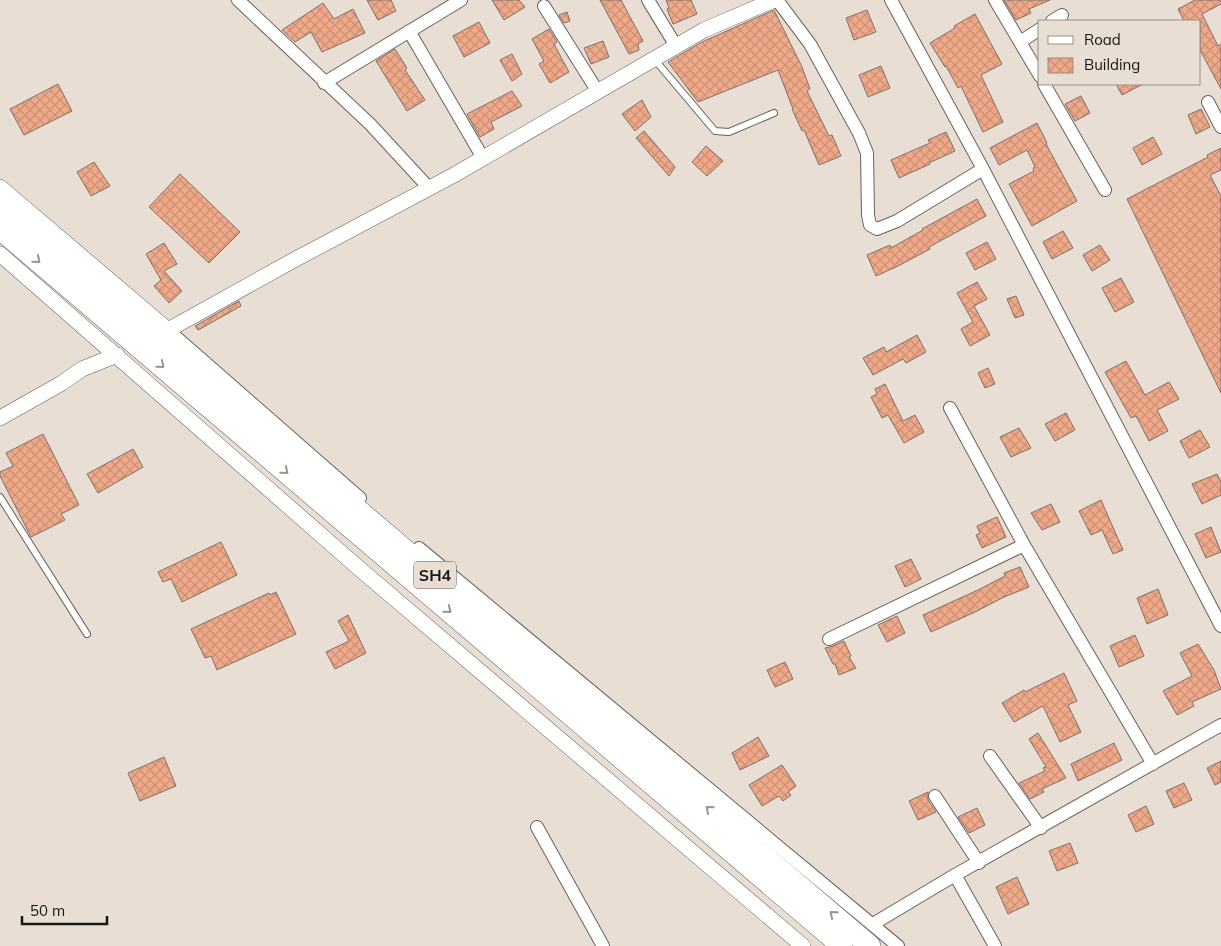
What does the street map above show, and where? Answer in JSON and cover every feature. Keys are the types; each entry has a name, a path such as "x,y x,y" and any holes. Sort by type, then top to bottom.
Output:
{"highway":[{"name":"SH4","path":"0,205 870,946"},
{"name":"SH4","path":"0,229 842,946"}],"street":[{"path":"238,0 370,124 429,188"},
{"path":"324,82 461,0"},
{"path":"648,0 676,46"},
{"path":"168,330 483,158 704,30 776,0 810,44 859,133 867,153 868,215 870,225 877,229 896,221 983,169"},
{"path":"891,0 983,169 1221,626"},
{"path":"995,0 1038,73"},
{"path":"544,6 598,92"},
{"path":"1020,42 1038,30"},
{"path":"410,31 483,158"},
{"path":"1045,85 1105,190"},
{"path":"1208,102 1221,127"},
{"path":"0,187 168,330 388,523 898,946"},
{"path":"0,254 368,576 803,946"},
{"path":"0,418 62,383 82,369 117,355"},
{"path":"950,408 1024,545 1153,764"},
{"path":"829,639 1024,545"},
{"path":"873,924 955,875 1221,725"},
{"path":"990,756 1041,828"},
{"path":"934,796 979,862"},
{"path":"538,827 603,946"},
{"path":"955,875 995,946"}],"lane":[{"path":"654,59 715,131 729,132 774,113"},
{"path":"0,497 87,634"}],"building":[{"path":"367,0 391,0 396,11 378,20"},
{"path":"492,0 519,0 525,7 504,20"},
{"path":"600,0 621,0 643,41 638,44 639,50 629,54"},
{"path":"666,0 691,0 697,14 673,24 667,9 669,8"},
{"path":"1004,0 1050,0 1029,9 1031,13 1016,20"},
{"path":"1195,0 1221,0 1221,4 1202,14 1218,46 1221,44 1221,89 1201,52 1201,20 1184,20 1178,9"},
{"path":"323,3 334,19 353,9 365,33 322,52 311,32 295,42 282,30"},
{"path":"774,10 802,67 810,89 807,91 829,136 832,135 841,156 819,165 804,130 802,131 792,109 778,70 698,102 668,62 702,42"},
{"path":"867,10 876,32 854,40 846,18"},
{"path":"567,12 570,21 564,23 559,15"},
{"path":"975,14 1002,64 981,75 1003,122 983,132 961,86 958,88 930,43"},
{"path":"479,22 490,43 464,57 453,36"},
{"path":"549,29 557,42 554,44 569,72 550,83 539,64 544,61 532,39"},
{"path":"603,41 609,57 591,64 584,48"},
{"path":"395,49 407,68 405,70 425,100 407,111 376,61"},
{"path":"512,54 522,74 512,81 500,60"},
{"path":"881,66 890,88 868,97 859,75"},
{"path":"58,84 72,111 24,135 10,109"},
{"path":"1117,85 1141,85 1122,95"},
{"path":"512,91 522,106 491,122 494,129 480,137 467,114"},
{"path":"1081,96 1090,113 1075,121 1065,104"},
{"path":"642,100 651,117 635,131 622,114"},
{"path":"1201,109 1210,127 1196,134 1188,115"},
{"path":"1037,123 1046,144 1077,201 1032,226 1009,184 1034,171 1033,168 1035,167 1027,150 999,165 990,148"},
{"path":"644,131 675,167 669,176 636,138"},
{"path":"946,132 955,151 899,178 891,160 930,143 928,140"},
{"path":"1153,137 1162,154 1142,165 1133,148"},
{"path":"706,146 723,161 707,176 692,162"},
{"path":"1221,148 1221,170 1210,175 1221,196 1221,393 1127,199 1208,157 1207,155"},
{"path":"94,162 110,186 91,196 77,172"},
{"path":"180,174 240,232 209,263 149,207"},
{"path":"977,199 986,216 929,247 930,249 876,276 867,255 890,245 891,248"},
{"path":"1063,231 1073,248 1052,259 1043,242"},
{"path":"987,242 996,259 975,270 966,253"},
{"path":"164,243 177,264 164,271 182,291 169,303 154,286 161,280 146,254"},
{"path":"1100,245 1110,260 1092,271 1083,255"},
{"path":"1121,278 1134,302 1115,312 1102,288"},
{"path":"977,282 987,299 974,306 990,335 970,346 961,329 973,322 957,293"},
{"path":"1016,296 1024,315 1015,318 1007,299"},
{"path":"239,301 241,306 198,330 195,326"},
{"path":"917,335 926,352 906,363 903,359 873,375 863,358 884,347 886,352"},
{"path":"1126,361 1145,395 1169,382 1179,399 1157,410 1168,431 1149,441 1136,416 1131,418 1105,372"},
{"path":"988,368 995,384 985,388 978,373"},
{"path":"885,384 903,421 915,415 924,432 904,443 888,415 882,418 871,397 877,394 875,389"},
{"path":"1066,413 1075,430 1055,441 1045,424"},
{"path":"1019,428 1031,448 1011,457 1000,437"},
{"path":"1200,430 1210,447 1189,458 1180,441"},
{"path":"43,434 79,505 61,514 65,520 31,537 0,476 0,472 13,466 6,453"},
{"path":"133,449 143,467 98,493 87,474"},
{"path":"1217,474 1221,482 1221,495 1202,504 1192,484"},
{"path":"1101,500 1123,550 1113,554 1102,530 1091,535 1079,511"},
{"path":"1051,504 1060,522 1042,530 1031,513"},
{"path":"997,517 1006,537 982,548 976,535 980,533 977,526"},
{"path":"1211,527 1221,552 1206,558 1195,534"},
{"path":"221,542 237,575 182,602 171,579 163,582 158,572"},
{"path":"911,559 921,579 905,587 895,566"},
{"path":"1020,567 1029,587 931,632 923,615 978,590 1005,576 1004,573"},
{"path":"1158,589 1168,615 1147,624 1137,598"},
{"path":"276,592 296,634 217,670 211,656 205,658 191,629 269,593 270,595"},
{"path":"348,615 366,653 335,669 326,652 349,641 338,621"},
{"path":"897,616 905,633 887,642 878,625"},
{"path":"1135,635 1144,656 1119,667 1110,646"},
{"path":"844,641 851,656 849,657 856,668 839,675 835,664 833,664 825,648"},
{"path":"1198,644 1214,670 1221,689 1192,702 1194,706 1177,715 1163,691 1192,676 1180,653"},
{"path":"785,662 793,679 775,687 767,670"},
{"path":"1064,673 1077,701 1068,705 1081,732 1060,742 1043,706 1014,722 1002,703 1024,690 1025,692"},
{"path":"1038,733 1066,778 1042,789 1044,792 1030,799 1019,783 1045,771 1043,768 1046,767 1029,739"},
{"path":"758,737 769,756 740,770 732,753"},
{"path":"1114,743 1122,760 1078,781 1071,764"},
{"path":"164,757 176,786 140,801 128,773"},
{"path":"1221,761 1221,782 1215,785 1207,768"},
{"path":"782,765 796,786 788,792 791,795 783,801 779,796 762,806 749,785"},
{"path":"1184,783 1192,800 1174,808 1166,791"},
{"path":"928,792 928,800 936,812 918,820 909,801"},
{"path":"1146,806 1154,824 1136,832 1128,815"},
{"path":"977,808 985,825 969,833 958,817"},
{"path":"1070,843 1078,863 1057,871 1049,851"},
{"path":"1017,877 1029,904 1008,914 996,887"}]}
